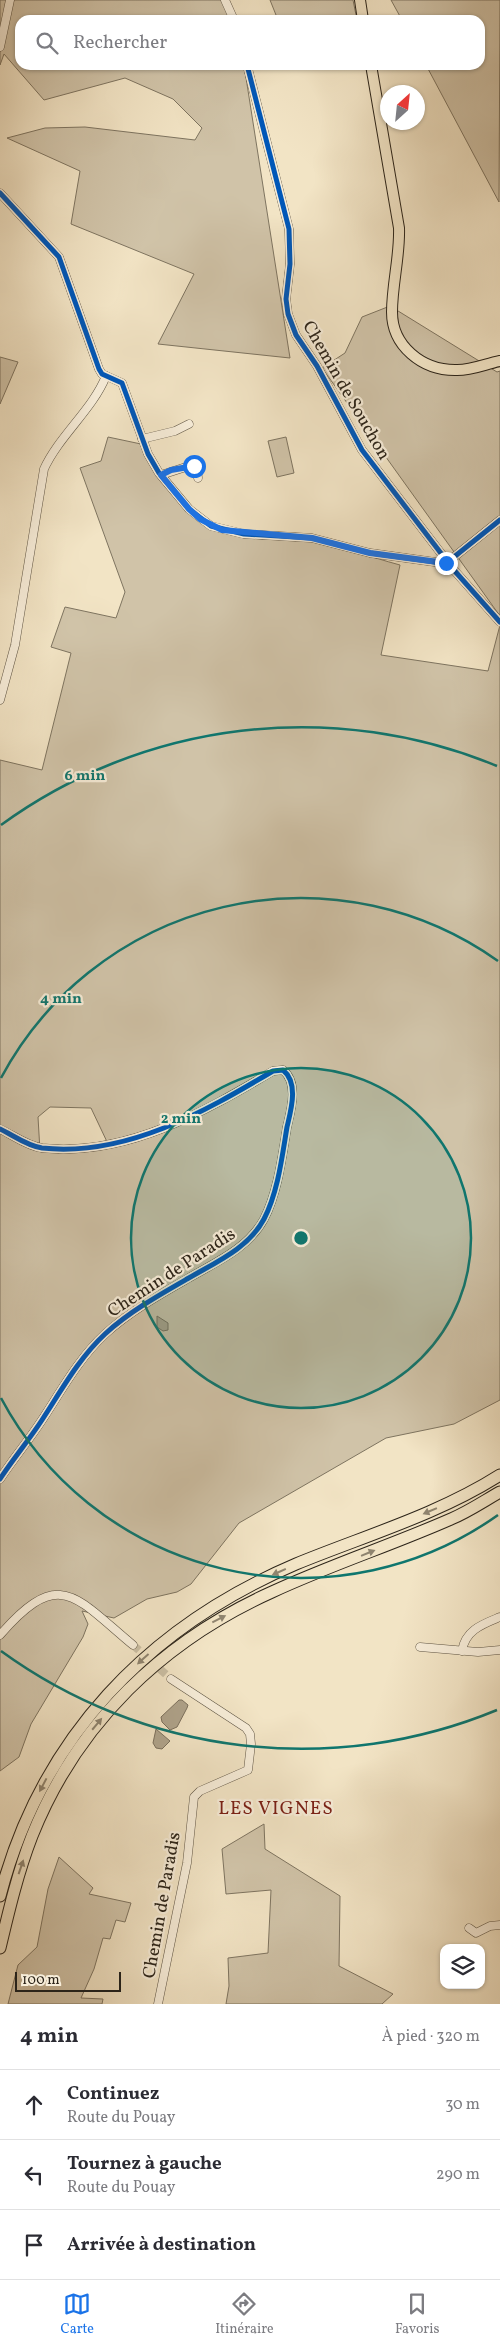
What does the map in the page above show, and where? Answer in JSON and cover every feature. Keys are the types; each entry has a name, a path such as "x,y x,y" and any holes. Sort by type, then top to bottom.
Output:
{"highway":[{"path":"0,1896 20,1834 37,1795 57,1760 113,1687 163,1641 218,1602 267,1577 443,1506 500,1476"},
{"path":"0,1948 15,1885 33,1835 55,1787 83,1742 119,1698 153,1667 206,1626 272,1592 452,1519 500,1492"}],"main road":[{"path":"360,0 362,15"},
{"path":"372,70 399,228 398,259 392,314 397,335 406,349 421,362 444,370 468,369 500,361"}],"street":[{"path":"0,47 10,0"},
{"path":"225,0 232,15"},
{"name":"Chemin de Souchon","path":"248,70 289,230 290,264 286,299 288,314 296,335 317,366 362,450 449,561 500,622"},
{"path":"0,194 59,258 99,369 106,376 119,380 124,386 142,439 161,475 189,509 206,523 222,530 312,538 370,553 442,563 449,561 500,520"},
{"path":"0,700 15,645 44,469 106,376"},
{"path":"142,439 175,431 189,424"},
{"path":"161,475 189,466 197,469 198,478"},
{"name":"Chemin de Paradis","path":"0,1129 40,1148 73,1148 111,1144 143,1136 184,1120 217,1104 273,1071 283,1070 290,1076 292,1084 291,1111 272,1198 258,1229 238,1248 214,1265 141,1307 105,1334 68,1378 27,1443 0,1478"},
{"path":"0,1635 14,1618 32,1602 60,1594 80,1601 133,1646"},
{"path":"462,1651 463,1643 472,1630 500,1617"},
{"path":"420,1647 462,1651 500,1650"},
{"name":"Chemin de Paradis","path":"158,2004 188,1860 194,1797 200,1791 248,1770 251,1744 250,1734 239,1721 197,1698 171,1679"},
{"path":"469,1928 476,1933 490,1926 500,1925"}],"shaded area":[{"path":"0,0 227,0 234,15 15,15 15,67 4,54 0,65"},
{"path":"270,0 353,0 356,15 276,15"},
{"path":"391,0 500,0 499,202 429,70 485,70 485,15 399,15"},
{"path":"18,70 245,70 290,358 158,344 194,274 71,224 80,171 7,138 45,128 85,127 195,140 202,128 173,99 125,78 44,100"},
{"path":"390,306 497,372 500,371 500,616 322,368 345,353 362,317"},
{"path":"0,357 18,362 0,404"},
{"path":"108,437 141,444 177,500 201,522 216,530 250,538 299,540 319,543 400,565 381,655 488,671 500,625 500,1400 454,1424 386,1438 239,1523 191,1584 177,1592 147,1599 114,1618 82,1611 88,1624 83,1637 31,1724 19,1757 0,1771 0,760 42,770 71,653 51,647 65,607 116,618 125,592 80,468 101,461","holes":["50,1107 91,1108 109,1146 40,1151 38,1117"]},
{"path":"286,437 294,473 277,477 268,441"},
{"path":"157,1316 168,1323 168,1330 163,1331 157,1327"},
{"path":"179,1700 188,1705 177,1727 170,1730 162,1722 161,1717"},
{"path":"156,1729 170,1741 162,1749 156,1748 153,1743"},
{"path":"264,1824 265,1849 340,1896 339,1966 393,1994 382,2004 226,2004 229,1986 228,1958 268,1953 271,1890 226,1894 222,1849"},
{"path":"59,1857 93,1888 89,1894 131,1903 125,1922 116,1920 110,1939 103,1938 94,1969 81,1998 103,1999 102,2004 8,2004 18,1965 37,1947 48,1889"}],"tunnel":[{"path":"133,1645 171,1679"}],"cycle path":[{"path":"248,70 289,229 290,264 286,299 288,314 296,335 317,366 362,450 453,569 500,622"},
{"path":"0,193 59,257 99,369 102,374 122,383 148,454 159,473 189,509 211,526 244,534 312,538 370,553 442,563 449,561 500,520"},
{"path":"0,1129 26,1143 42,1148 73,1149 104,1146 134,1138 192,1116 273,1071 283,1070 291,1082 292,1105 276,1186 269,1209 257,1230 230,1254 144,1304 105,1334 87,1353 63,1386 0,1479"}],"district":[{"name":"LES VIGNES","path":"276,1807"}],"route":[{"path":"194,466 171,470 161,475 178,498 200,519 211,526 244,534 312,538 370,553 446,563"}]}
